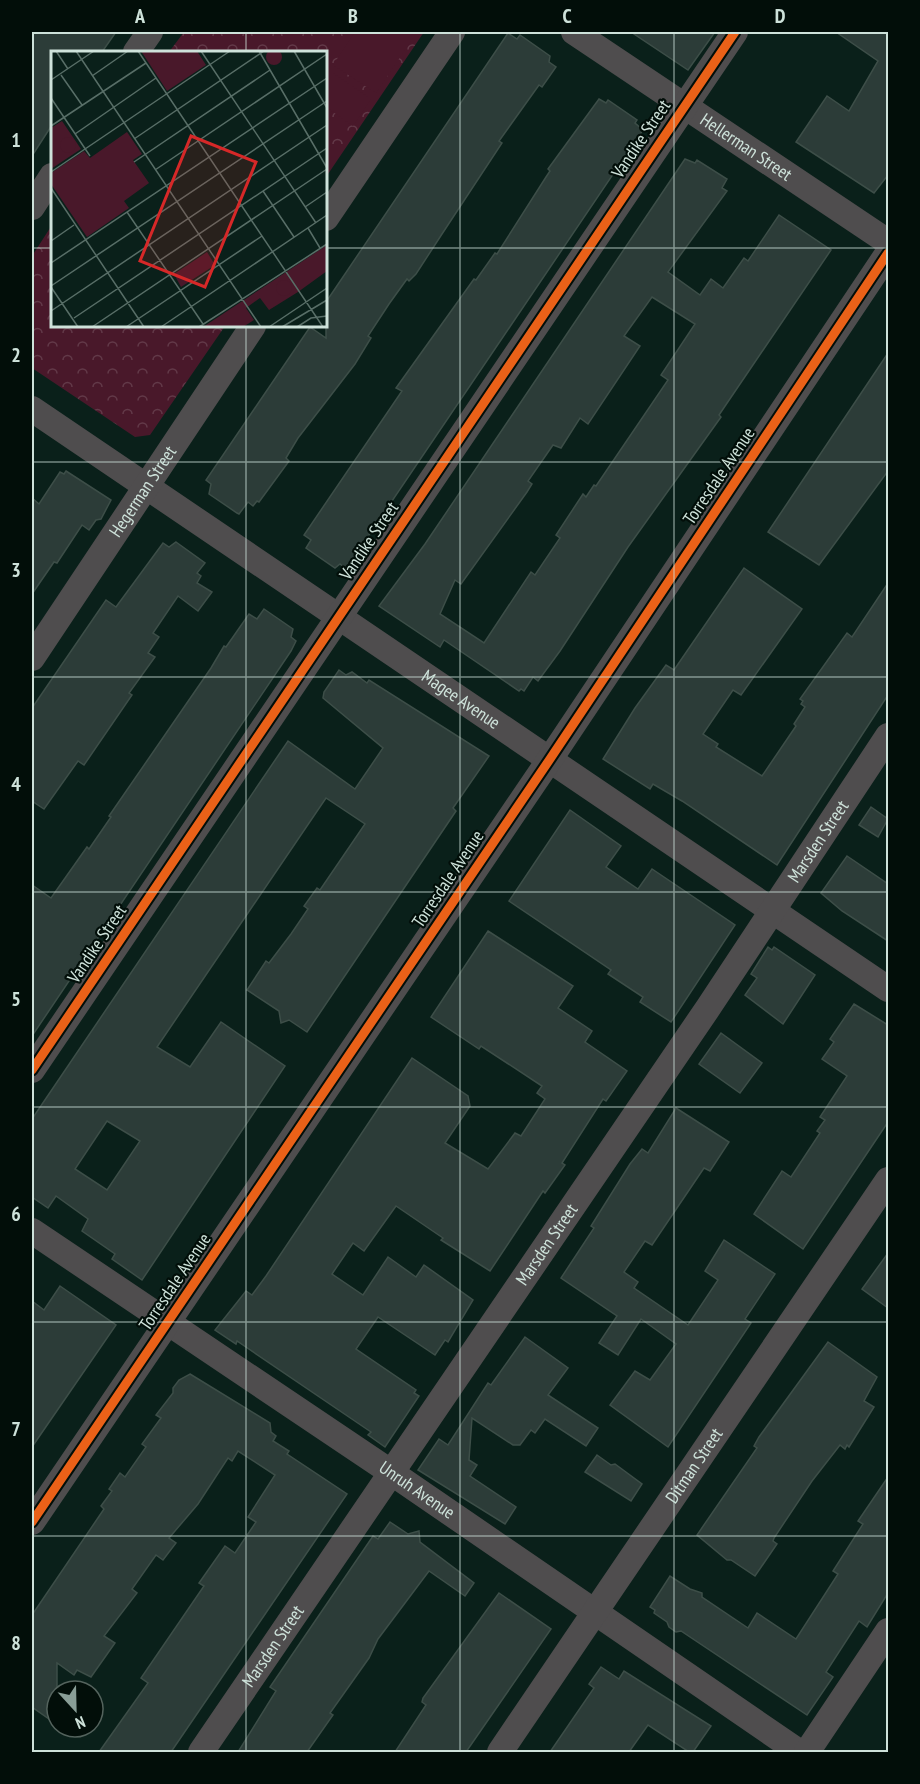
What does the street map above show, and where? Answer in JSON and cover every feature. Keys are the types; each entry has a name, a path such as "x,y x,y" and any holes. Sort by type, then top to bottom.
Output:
{"street":[{"path":"137,51 150,32"},
{"path":"327,217 452,32"},
{"name":"Hellerman Street","path":"574,32 888,242"},
{"name":"Vandike Street","path":"32,1070 684,104 735,32"},
{"path":"32,207 51,178"},
{"name":"Torresdale Avenue","path":"32,1522 550,759 888,253"},
{"name":"Hegerman Street","path":"32,658 252,327"},
{"name":"Magee Avenue","path":"32,409 888,988"},
{"name":"Marsden Street","path":"201,1752 773,911 888,736"},
{"name":"Ditman Street","path":"500,1752 888,1180"},
{"name":"Unruh Avenue","path":"32,1231 392,1473 799,1752"},
{"path":"807,1752 888,1631"}],"green space":[{"path":"184,32 424,32 327,176 327,51 170,51"},
{"path":"355,32 417,32 376,93 333,65"},
{"path":"330,71 371,99 353,126 327,108 327,76"},
{"path":"51,227 51,327 224,327 150,435 135,437 32,368 32,256"}],"building":[{"path":"32,32 116,32 103,51 51,51 51,127 32,156"},
{"path":"631,32 715,32 688,70"},
{"path":"836,32 888,32 888,175 874,193 796,142 827,96 849,111 878,61"},
{"path":"508,33 517,39 520,35 550,56 549,62 556,67 542,87 539,85 499,141 502,143 416,274 409,281 407,279 368,336 371,338 355,364 298,438 286,458 289,461 259,502 257,501 253,506 248,502 239,514 209,494 211,484 206,480 310,327 326,338 327,301"},
{"path":"599,99 606,103 608,100 637,120 635,123 643,130 346,569 340,564 335,568 306,548 311,540 304,535 402,391 396,388 474,279 476,280 495,253 497,254 550,171 548,169"},
{"path":"685,159 695,163 697,160 727,179 722,188 727,191 668,272 700,295 711,279 723,288 744,258 748,261 779,215 831,250 719,415 721,417 628,547 538,681 533,677 524,691 521,689 519,691 444,640 440,647 379,606 425,544","holes":["652,297 695,324 661,375 668,380 596,486 594,485 586,497 583,494 556,535 560,538 535,575 531,572 484,643 440,614 455,580 461,584 527,492 532,484 528,481 553,445 561,448 580,418 588,424 640,346 624,336"]},
{"path":"888,353 888,471 819,565 768,532"},
{"path":"66,471 111,500 101,519 96,520 89,530 82,525 57,563 54,562 32,594 32,498 39,504 60,472 64,474"},
{"path":"176,542 205,563 197,573 201,576 197,583 212,592 198,611 178,596 153,633 159,637 148,653 155,657 129,693 132,695 84,765 78,761 44,809 32,801 32,708 106,600 116,607 163,543 169,547"},
{"path":"744,568 802,609 741,695 733,690 703,734 718,744 716,747 762,776 796,726 794,724 805,707 801,704 803,701 800,699 847,633 852,637 888,583 888,695 777,865 682,801 653,784 650,789 603,759 635,708 666,665 674,670"},
{"path":"264,609 293,629 291,637 296,641 291,651 32,1036 32,885 51,898 111,817 109,816 224,646 226,647 249,614 257,619"},
{"path":"339,670 346,675 352,672 367,683 369,680 489,756 453,808 456,811 307,1032 289,1020 281,1023 279,1011 247,990 266,961 269,963 291,934 308,909 304,906 317,888 320,890 365,824 326,798 157,1047 190,1067 221,1022 285,1066 142,1280 112,1259 115,1254 82,1231 88,1219 56,1196 48,1208 32,1197 32,1119 288,741 355,789 383,748 323,698 324,692","holes":["107,1121 140,1141 107,1190 75,1169"]},
{"path":"871,807 888,819 878,837 859,825"},
{"path":"570,810 621,846 606,867 638,889 652,869 735,925 671,1022 640,1002 643,997 608,974 611,970 509,901"},
{"path":"847,856 888,884 888,941 842,911 821,893"},
{"path":"488,931 573,986 558,1008 592,1031 585,1042 627,1071 606,1101 603,1099 562,1163 565,1165 545,1193 543,1191 490,1271 441,1240 443,1238 396,1206 364,1251 353,1243 332,1274 363,1295 388,1257 416,1277 424,1265 473,1300 448,1342 445,1340 435,1355 378,1317 356,1349 416,1390 414,1393 419,1396 385,1447 368,1435 371,1432 237,1341 236,1344 215,1330 246,1291 252,1295 266,1276 412,1058 468,1096 470,1106 445,1143 488,1169 515,1133 521,1136 545,1099 537,1093 542,1086 481,1046 479,1049 431,1017"},
{"path":"768,947 772,950 774,947 815,975 783,1024 745,995 757,978 751,974"},
{"path":"854,1004 888,1025 888,1122 803,1249 754,1214 782,1171 791,1177 820,1133 817,1131 825,1120 820,1117 847,1076 822,1059 834,1042 830,1039"},
{"path":"721,1033 762,1063 740,1093 699,1064"},
{"path":"676,1108 729,1142 710,1171 704,1168 652,1245 645,1241 624,1272 638,1282 634,1288 688,1325 718,1280 705,1271 724,1240 775,1274 745,1319 751,1323 668,1447 610,1405 635,1371 650,1380 676,1344 641,1319 618,1355 599,1343 617,1316 561,1278 594,1228 591,1226 630,1164 642,1149 648,1153"},
{"path":"888,1253 888,1308 862,1289"},
{"path":"60,1286 116,1325 32,1447 32,1301 44,1310"},
{"path":"525,1337 568,1368 548,1395 598,1428 586,1446 545,1419 535,1433 531,1430 520,1445 513,1445 472,1418 469,1460 477,1465 470,1476 516,1507 505,1524 418,1470 439,1439 448,1445 488,1383 491,1385"},
{"path":"828,1342 877,1377 864,1401 874,1407 849,1447 847,1445 845,1449 840,1445 812,1481 774,1538 773,1541 777,1544 755,1576 731,1560 727,1560 697,1535 757,1448 754,1446 759,1437"},
{"path":"190,1374 270,1423 271,1432 276,1436 273,1441 289,1451 287,1454 347,1494 171,1752 99,1752 148,1683 141,1678 204,1586 199,1583 225,1546 235,1553 256,1522 248,1517 275,1475 238,1451 232,1461 228,1458 198,1504 169,1538 176,1543 163,1560 156,1555 132,1589 137,1593 104,1636 115,1643 91,1677 77,1670 74,1675 57,1663 57,1679 45,1679 45,1716 32,1707 32,1615 104,1509 101,1506 112,1491 109,1489 120,1473 125,1477 146,1447 142,1444 161,1418 156,1415 173,1393 173,1388 179,1380"},
{"path":"597,1455 611,1465 615,1464 642,1484 631,1501 585,1472"},
{"path":"888,1477 888,1593 867,1627 859,1621 826,1672 833,1677 807,1715 681,1631 676,1632 650,1607 670,1576 690,1589 702,1593 702,1597 748,1628 757,1613 796,1639 838,1574 833,1571 863,1524 858,1521"},
{"path":"390,1522 408,1534 419,1531 420,1542 474,1583 465,1596 429,1571 378,1639 369,1658 330,1713 333,1715 307,1752 238,1752 276,1691 270,1687 373,1536 378,1539"},
{"path":"499,1593 551,1629 466,1752 395,1752 426,1705 422,1702 423,1698"},
{"path":"601,1667 619,1679 624,1671 711,1726 693,1752 689,1752 648,1725 629,1752 550,1752 594,1688 589,1684"}],"cycle path":[{"path":"32,1070 735,32"},
{"path":"32,1522 550,759 888,253"}]}
